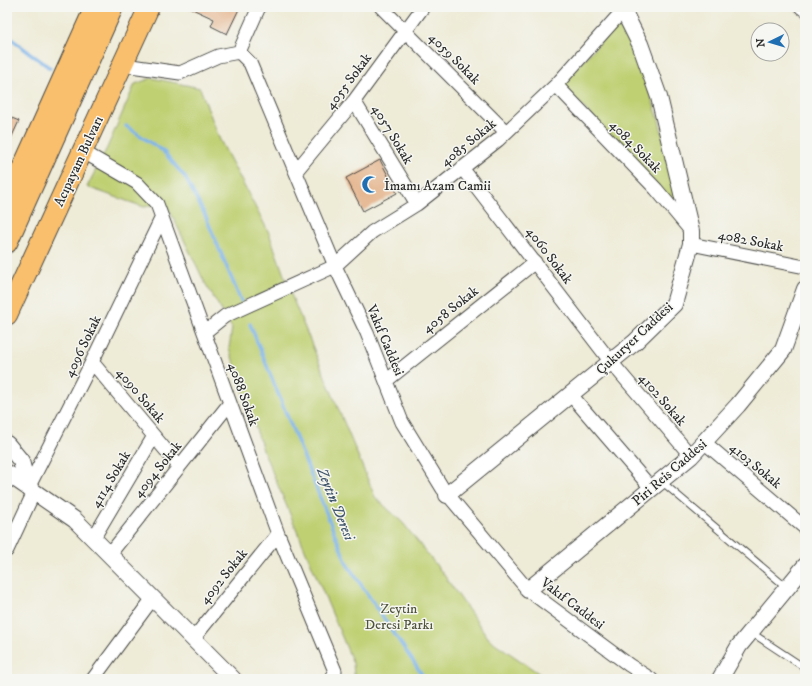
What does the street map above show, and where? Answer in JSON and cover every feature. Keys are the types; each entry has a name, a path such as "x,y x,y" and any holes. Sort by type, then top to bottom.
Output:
{"main road":[{"path":"7,202 95,7"},
{"path":"7,243 113,7"},
{"name":"Acıpayam Bulvarı","path":"7,315 149,7"}],"street":[{"path":"124,62 131,66 180,73 218,56 239,52 258,7"},
{"name":"4059 Sokak","path":"381,7 506,132"},
{"name":"4055 Sokak","path":"296,171 354,102 423,7"},
{"path":"801,7 805,10"},
{"name":"4085 Sokak","path":"205,332 225,316 335,266 372,232 417,204 498,140 556,85 622,8"},
{"name":"Çukuryer Caddesi","path":"447,495 635,342 674,304 691,238 659,97 640,44 622,8"},
{"name":"Vakıf Caddesi","path":"239,52 250,63 335,266 367,333 402,422 447,495 528,590 629,665 651,679"},
{"name":"4084 Sokak","path":"556,85 656,190 691,238"},
{"name":"4057 Sokak","path":"354,102 417,204"},
{"name":"4088 Sokak","path":"82,151 137,183 157,204 278,534 335,670 332,679"},
{"name":"4060 Sokak","path":"462,168 610,362"},
{"name":"4096 Sokak","path":"7,550 18,482 92,362 162,217"},
{"name":"4082 Sokak","path":"691,238 805,267"},
{"name":"4058 Sokak","path":"386,380 535,262"},
{"name":"Piri Reis Caddesi","path":"528,590 657,485 691,456 704,442 738,405 783,350 805,289"},
{"name":"4090 Sokak","path":"92,362 179,466"},
{"name":"4102 Sokak","path":"610,362 691,456"},
{"path":"571,395 657,485"},
{"name":"4094 Sokak","path":"109,554 230,403"},
{"name":"4114 Sokak","path":"93,539 154,436"},
{"name":"4103 Sokak","path":"704,442 805,528"},
{"path":"7,444 21,460 18,482 75,520 233,679"},
{"name":"4092 Sokak","path":"193,639 278,534"},
{"path":"720,679 739,646 805,566"},
{"path":"93,679 153,598"}],"lane":[{"path":"657,485 787,588"},
{"path":"750,632 805,668"}],"green space":[{"path":"622,22 626,25 659,120 680,212 562,84 617,24"},
{"name":"Zeytin Deresi Parkı","path":"152,78 200,88 220,140 269,233 290,292 375,497 403,523 444,575 489,639 547,679 362,679 354,675 353,663 263,450 229,348 232,328 205,283 166,203 144,207 87,187 107,148 135,84"}],"building":[{"path":"188,7 240,7 227,34 211,26 214,19"},
{"path":"7,116 19,121 7,147"},
{"name":"İmamı Azam Camii","path":"380,160 397,193 363,211 346,178"}],"waterway":[{"name":"Zeytin Deresi","path":"7,36 50,68"},
{"name":"Zeytin Deresi","path":"126,126 163,151 185,177 205,215 241,301"},
{"name":"Zeytin Deresi","path":"250,324 347,564 425,679"}],"place":[{"name":"İmamı Azam Camii","path":"371,185"}]}
